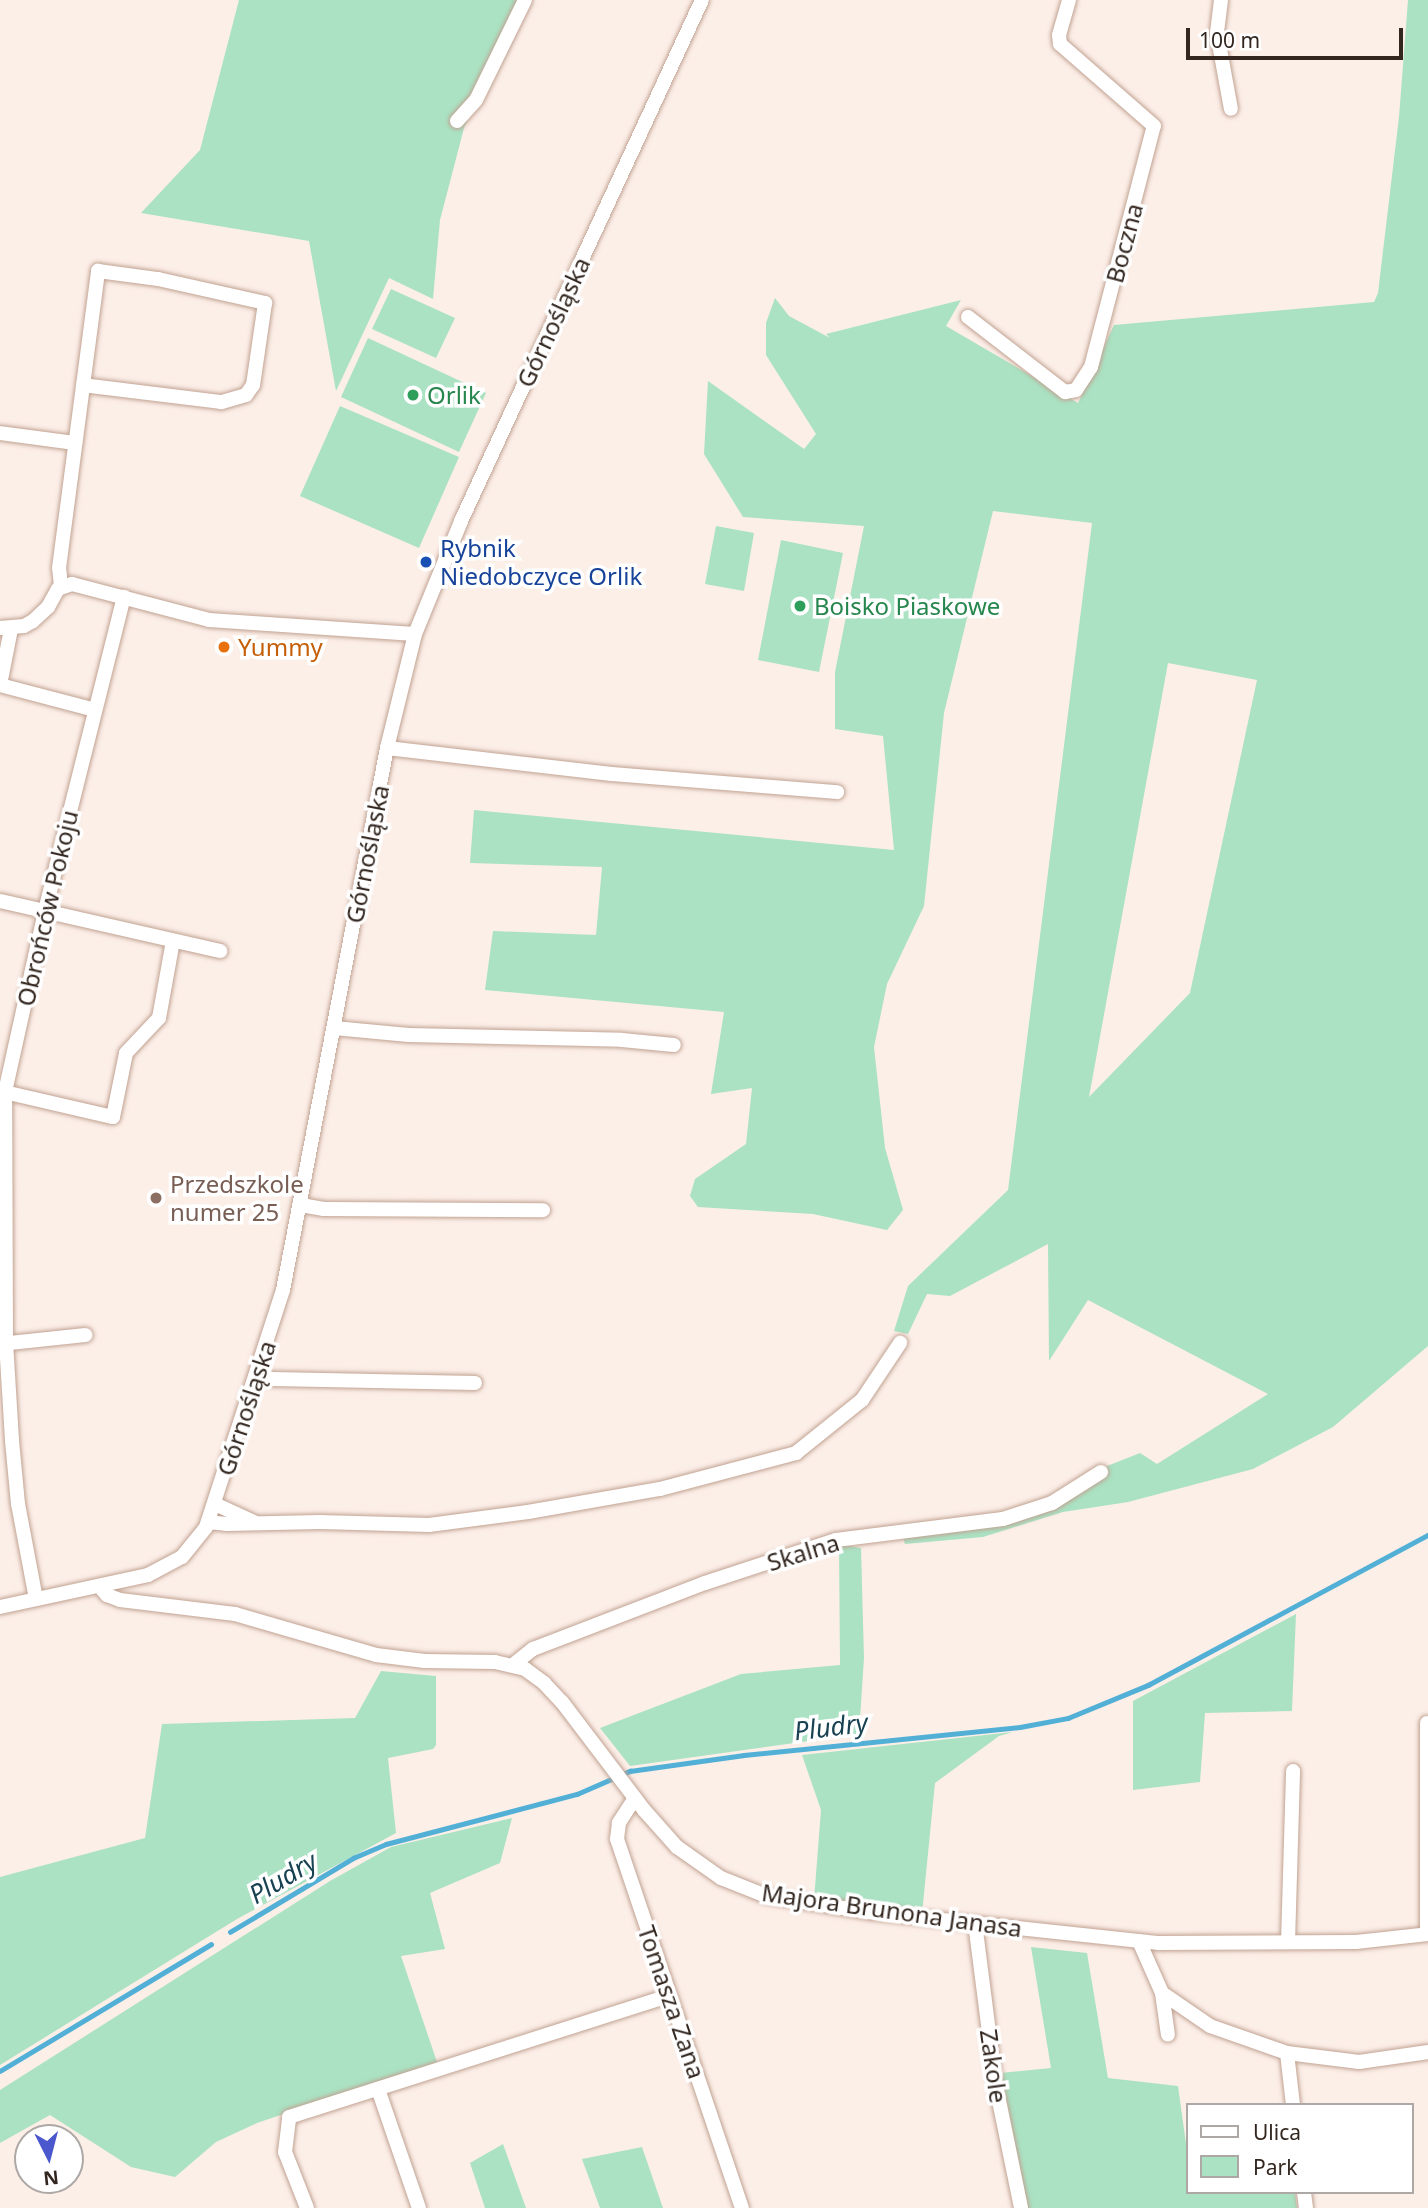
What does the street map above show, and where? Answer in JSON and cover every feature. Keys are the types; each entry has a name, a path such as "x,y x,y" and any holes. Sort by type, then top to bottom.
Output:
{"street":[{"path":"457,121 476,100 525,0"},
{"name":"Górnośląska","path":"0,1606 148,1575 174,1562 196,1543 208,1522 283,1290 387,748 415,634 461,521 702,0"},
{"name":"Boczna","path":"968,317 1065,392 1076,390 1091,367 1154,126 1060,44 1059,34 1069,0"},
{"path":"1221,0 1217,33 1231,109"},
{"path":"83,385 221,402 246,395 253,384 265,303 158,278 98,271 75,443 59,568 61,586 42,614 24,626 5,628 0,685 95,710"},
{"path":"0,433 75,443"},
{"path":"61,586 78,584 202,619 240,624 415,634"},
{"name":"Obrońców Pokoju","path":"36,1599 18,1504 3,1344 2,1091 124,597"},
{"path":"387,748 612,774 837,792"},
{"path":"0,901 220,951"},
{"path":"2,1091 113,1117 126,1053 159,1018 173,941"},
{"path":"334,1028 409,1035 622,1040 674,1045"},
{"path":"301,1205 324,1209 543,1210"},
{"path":"3,1344 86,1335"},
{"path":"208,1522 429,1525 516,1514 660,1489 796,1453 862,1400 900,1343"},
{"path":"257,1376 272,1379 475,1383"},
{"name":"Skalna","path":"513,1665 533,1649 705,1583 836,1540 1003,1519 1052,1503 1101,1472"},
{"path":"215,1504 255,1523"},
{"name":"Majora Brunona Janasa","path":"100,1587 107,1595 120,1600 235,1614 384,1656 513,1665 533,1674 551,1689 632,1793 683,1851 715,1875 747,1890 805,1904 1139,1941 1372,1941 1428,1934 1427,1723"},
{"path":"1288,1942 1293,1771"},
{"name":"Tomasza Zana","path":"632,1793 619,1823 617,1839 742,2208"},
{"name":"Zakole","path":"975,1923 996,2086 1021,2208"},
{"path":"1139,1941 1163,1993 1168,2035"},
{"path":"1163,1993 1210,2026 1287,2053 1359,2063 1428,2052"},
{"path":"307,2208 285,2152 289,2117 669,1996"},
{"path":"1287,2053 1293,2103"},
{"path":"377,2089 419,2208"}],"green space":[{"path":"239,0 520,0 464,128 440,220 433,299 389,278 336,391 309,241 141,213 200,150"},
{"path":"1408,0 1428,0 1428,1346 1333,1427 1253,1469 1128,1502 1063,1512 983,1537 905,1544 903,1538 1057,1504 1108,1474 1107,1466 1140,1453 1157,1464 1268,1394 1088,1300 1049,1361 1048,1244 950,1296 927,1294 908,1334 894,1331 908,1286 1008,1190 1092,523 993,511 944,713 924,906 887,984 874,1047 885,1148 903,1210 887,1230 813,1214 698,1207 690,1196 695,1179 746,1144 752,1088 711,1094 724,1012 485,990 493,931 596,935 602,867 470,863 474,810 894,850 883,736 835,729 835,672 864,526 743,517 704,454 708,381 804,449 816,434 766,355 766,323 775,298 789,316 830,338 826,334 961,300 946,326 1078,403 1114,325 1374,302 1378,293 1399,117","holes":["1168,663 1257,680 1190,993 1089,1097"]},
{"name":"Orlik","path":"391,289 455,318 436,358 372,329"},
{"name":"Orlik","path":"368,338 486,393 459,452 341,397"},
{"path":"340,406 459,457 419,548 300,496"},
{"path":"716,526 754,533 744,591 705,584"},
{"name":"Boisko Piaskowe","path":"781,540 843,553 819,672 758,660"},
{"path":"839,1544 861,1548 864,1658 859,1734 630,1766 600,1728 741,1674 840,1665"},
{"path":"1296,1614 1292,1711 1205,1713 1200,1782 1133,1790 1133,1701"},
{"path":"381,1671 436,1676 436,1745 433,1749 388,1758 396,1833 237,1919 0,2065 0,1877 145,1838 162,1724 355,1718"},
{"path":"1013,1732 999,1736 935,1783 922,1914 814,1900 821,1810 802,1755"},
{"path":"512,1818 500,1863 430,1893 445,1949 401,1956 437,2062 257,2123 216,2142 175,2177 131,2167 84,2137 84,2124 64,2124 50,2115 34,2124 14,2124 14,2135 0,2143 0,2090 330,1881 391,1847"},
{"path":"1031,1947 1087,1953 1108,2078 1178,2086 1186,2144 1186,2194 1295,2194 1297,2208 1028,2208 1001,2073 1051,2068"},
{"path":"503,2144 526,2208 485,2208 470,2163"},
{"path":"642,2147 663,2208 600,2208 582,2159"}],"waterway":[{"name":"Pludry","path":"230,1932 353,1858 386,1844 577,1794 630,1771 744,1755 1020,1727 1068,1718 1148,1685 1428,1535"},
{"name":"Pludry","path":"0,2071 211,1944"}],"place":[{"name":"Orlik","path":"413,395"},
{"name":"Rybnik Niedobczyce Orlik","path":"426,562"},
{"name":"Boisko Piaskowe","path":"800,606"},
{"name":"Yummy","path":"224,647"},
{"name":"Przedszkole numer 25","path":"156,1198"}]}
